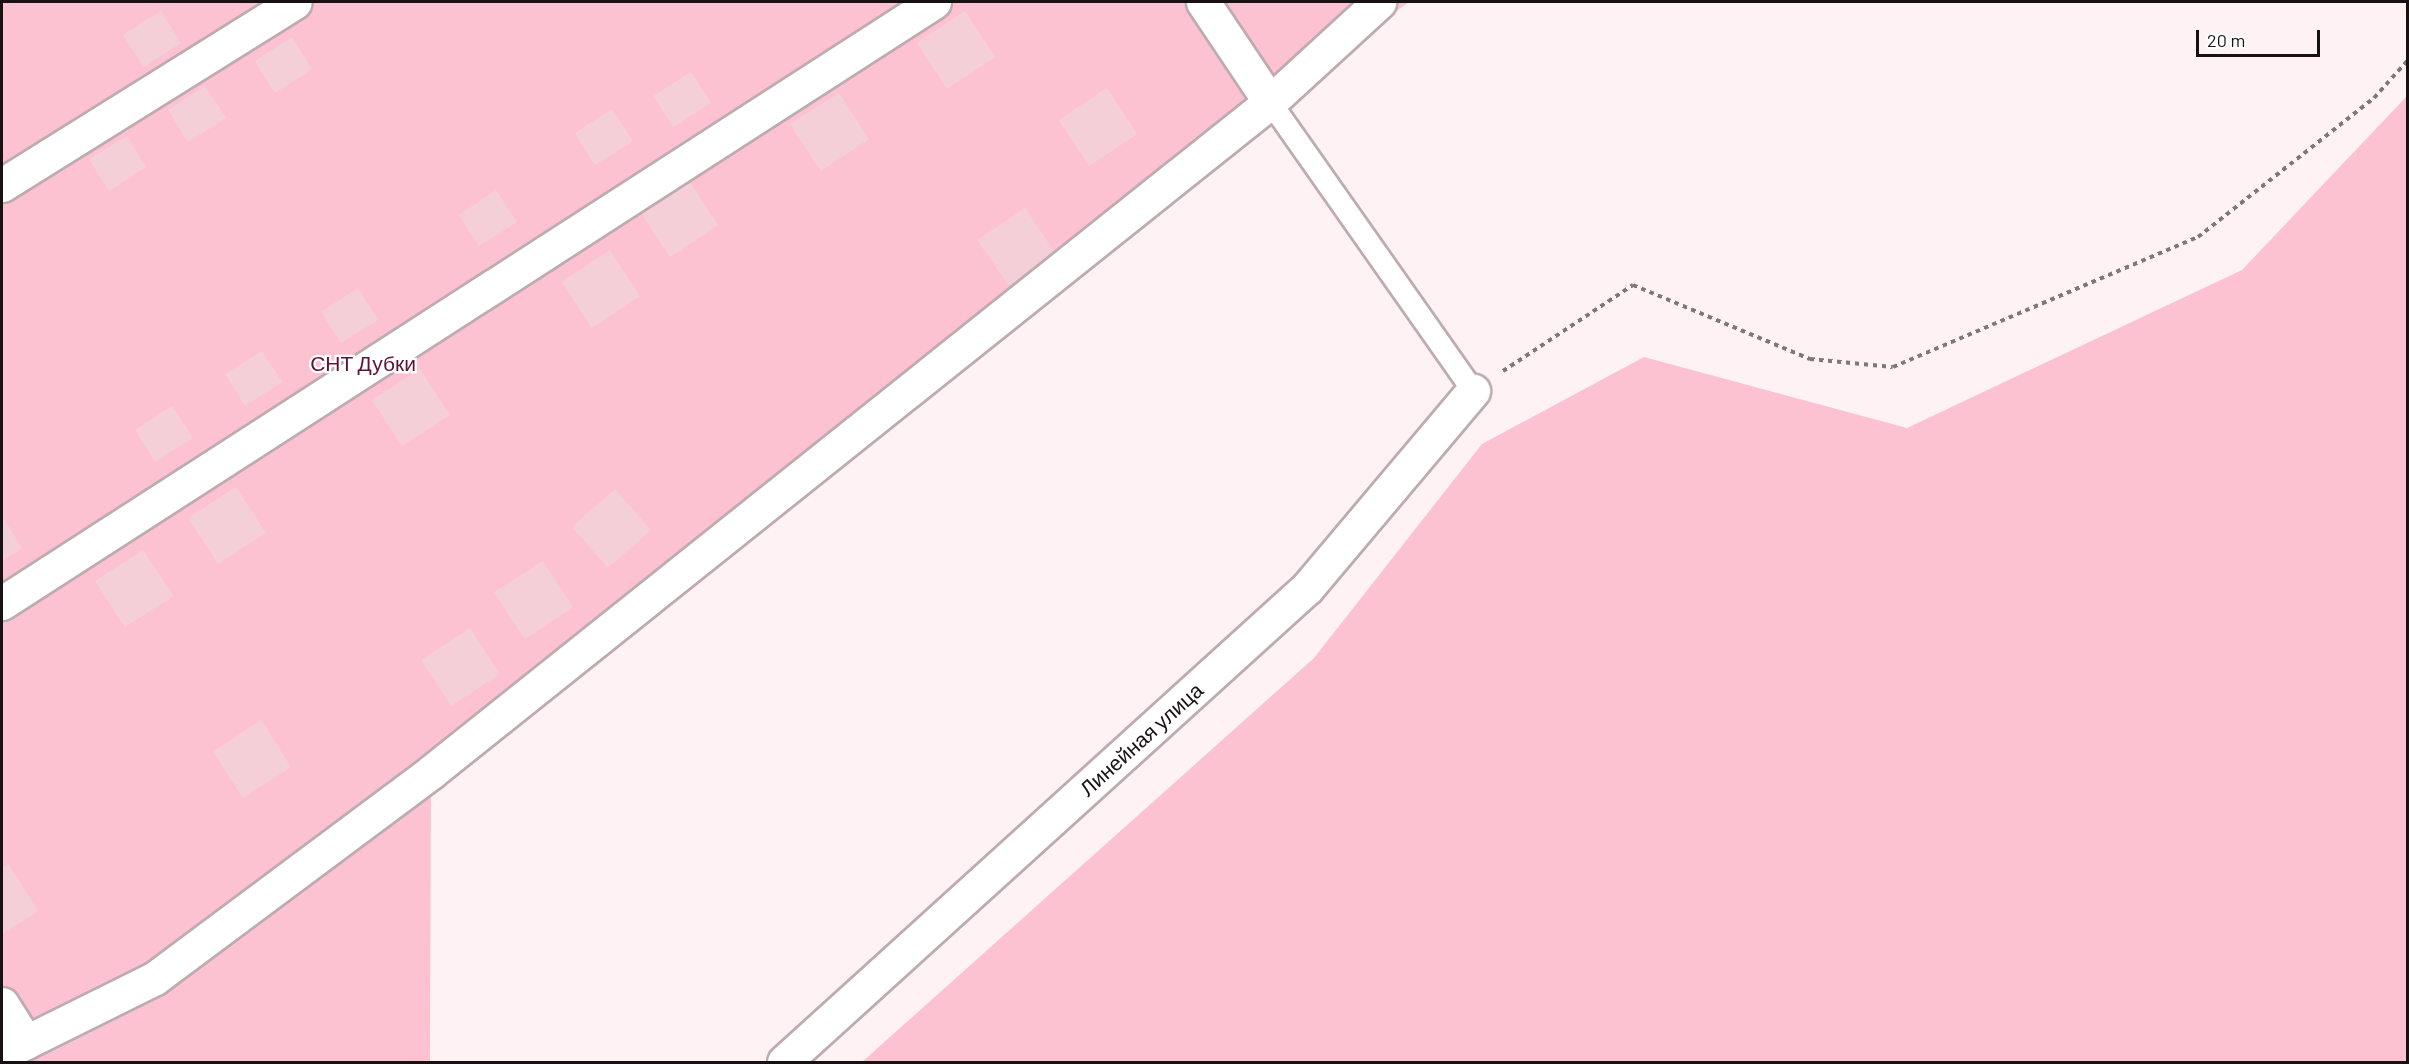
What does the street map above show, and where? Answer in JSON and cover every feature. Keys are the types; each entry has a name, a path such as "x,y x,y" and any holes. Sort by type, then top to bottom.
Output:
{"street":[{"path":"2,185 295,2"},
{"path":"2,603 934,2"},
{"path":"1203,2 1270,102"},
{"path":"2,1004 14,1048 154,978 430,772 1270,102 1379,2"},
{"name":"Линейная улица","path":"783,1062 1307,588 1473,391"}],"lane":[{"path":"1270,102 1473,391"}],"path":[{"path":"1473,391 1632,285 1810,359 1893,367 2198,237 2374,98 2408,60"}],"green space":[{"name":"СНТ Дубки","path":"2,2 1409,2 1270,102 431,772 430,1062 2,1062"},
{"path":"2407,96 2407,1062 862,1062 1314,658 1482,444 1644,357 1907,428 2242,270"}],"building":[{"path":"161,11 181,43 144,67 123,35"},
{"path":"965,11 995,57 947,89 917,43"},
{"path":"292,37 312,69 275,93 255,61"},
{"path":"691,72 711,103 673,127 653,96"},
{"path":"205,86 226,118 188,142 168,110"},
{"path":"1107,88 1137,134 1089,166 1059,120"},
{"path":"839,93 869,139 821,171 790,124"},
{"path":"612,109 633,141 595,165 575,133"},
{"path":"127,136 146,167 109,191 89,159"},
{"path":"688,179 718,225 670,257 640,211"},
{"path":"496,190 517,222 479,246 459,215"},
{"path":"1025,208 1056,254 1009,286 977,240"},
{"path":"610,250 640,296 592,328 562,282"},
{"path":"358,288 378,320 341,343 321,312"},
{"path":"262,351 282,382 245,406 225,374"},
{"path":"420,369 450,415 402,446 372,400"},
{"path":"172,406 193,438 155,462 135,430"},
{"path":"236,487 266,533 218,564 188,518"},
{"path":"615,489 651,530 608,568 572,527"},
{"path":"2,516 22,548 2,561"},
{"path":"143,550 174,596 125,627 95,581"},
{"path":"543,561 573,607 525,639 494,592"},
{"path":"470,628 500,674 451,706 421,660"},
{"path":"261,720 291,767 243,798 213,752"},
{"path":"8,864 38,911 2,934 2,868"}]}
